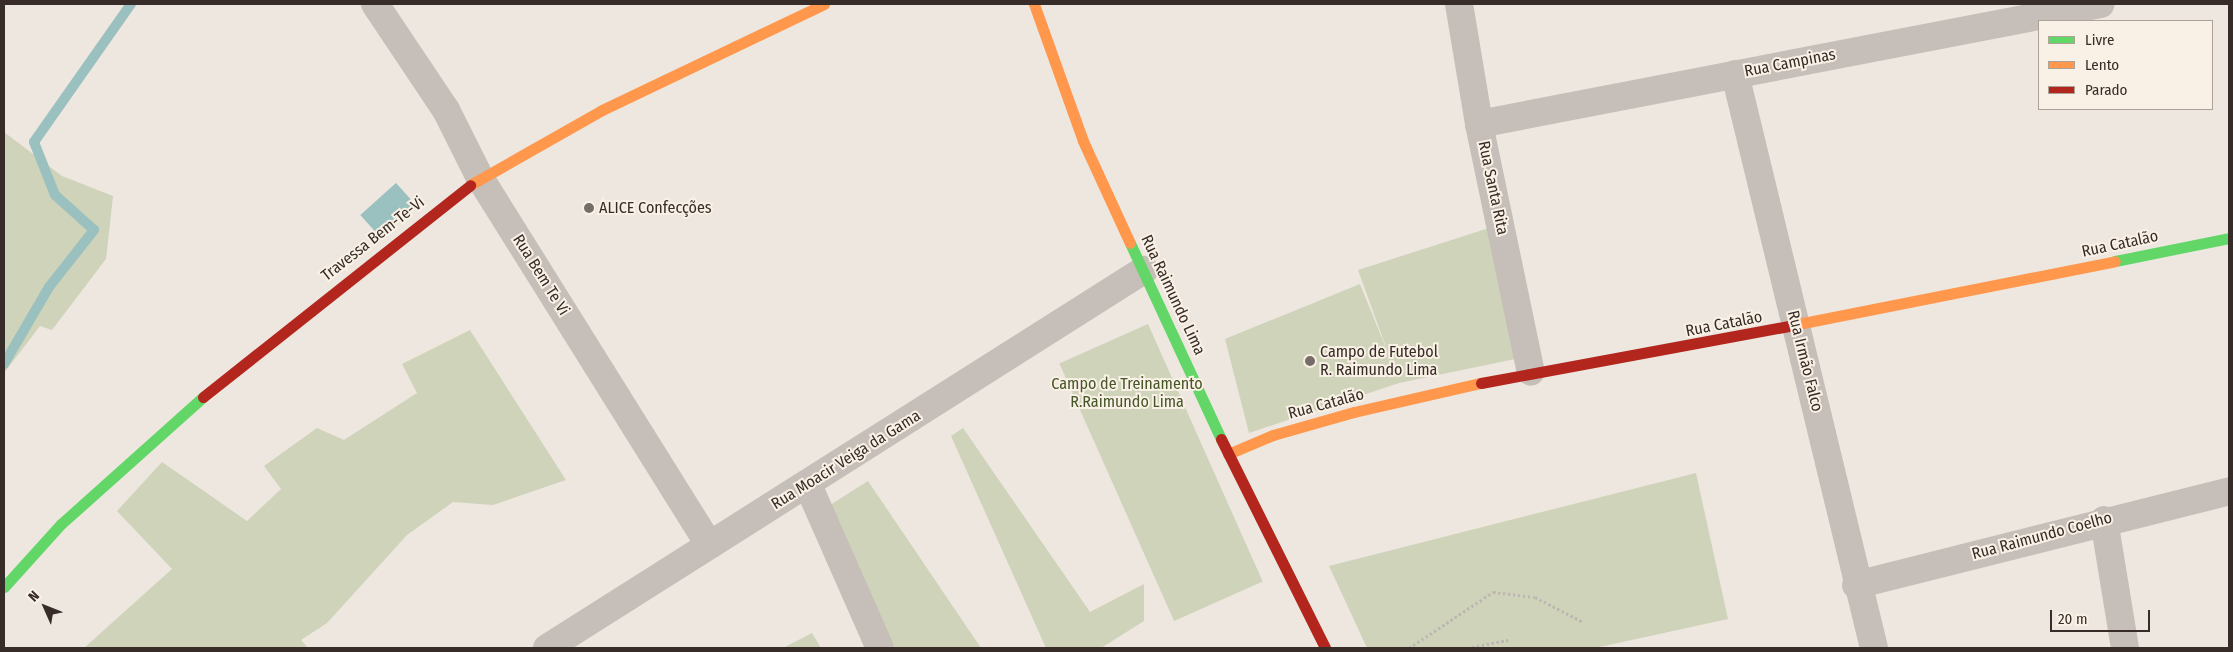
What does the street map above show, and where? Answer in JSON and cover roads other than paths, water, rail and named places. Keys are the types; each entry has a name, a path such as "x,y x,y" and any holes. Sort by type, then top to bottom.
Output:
{"street":[{"name":"Rua Bem Te Vi","path":"376,4 446,110 480,178 709,545"},
{"name":"Travessa Bem-Te-Vi","path":"4,587 60,524 219,382 480,178 602,110 824,4"},
{"name":"Rua Raimundo Lima","path":"1034,4 1083,141 1228,454 1325,648"},
{"name":"Rua Santa Rita","path":"1459,4 1479,124 1531,372"},
{"name":"Rua Campinas","path":"1479,124 2101,4"},
{"name":"Rua Irmão Falco","path":"1735,74 1797,326 1856,585 1874,648"},
{"name":"Rua Catalão","path":"1228,454 1273,435 1354,412 1531,372 1797,326 2229,238"},
{"name":"Rua Moacir Veiga da Gama","path":"548,648 709,545 808,485 1144,270"},
{"path":"808,485 880,648"},
{"name":"Rua Raimundo Coelho","path":"1856,585 2104,520 2229,491"},
{"path":"2104,520 2125,648"}],"water":[{"path":"396,183 414,203 378,235 360,215"}],"waterway":[{"path":"4,364 49,287 94,230 55,195 34,142 131,4"}],"place":[{"name":"ALICE Confecções","path":"589,208"},
{"name":"Campo de Futebol R. Raimundo Lima","path":"1310,361"}],"park label":[{"name":"Campo de Treinamento R.Raimundo Lima","path":"1127,393"}]}
